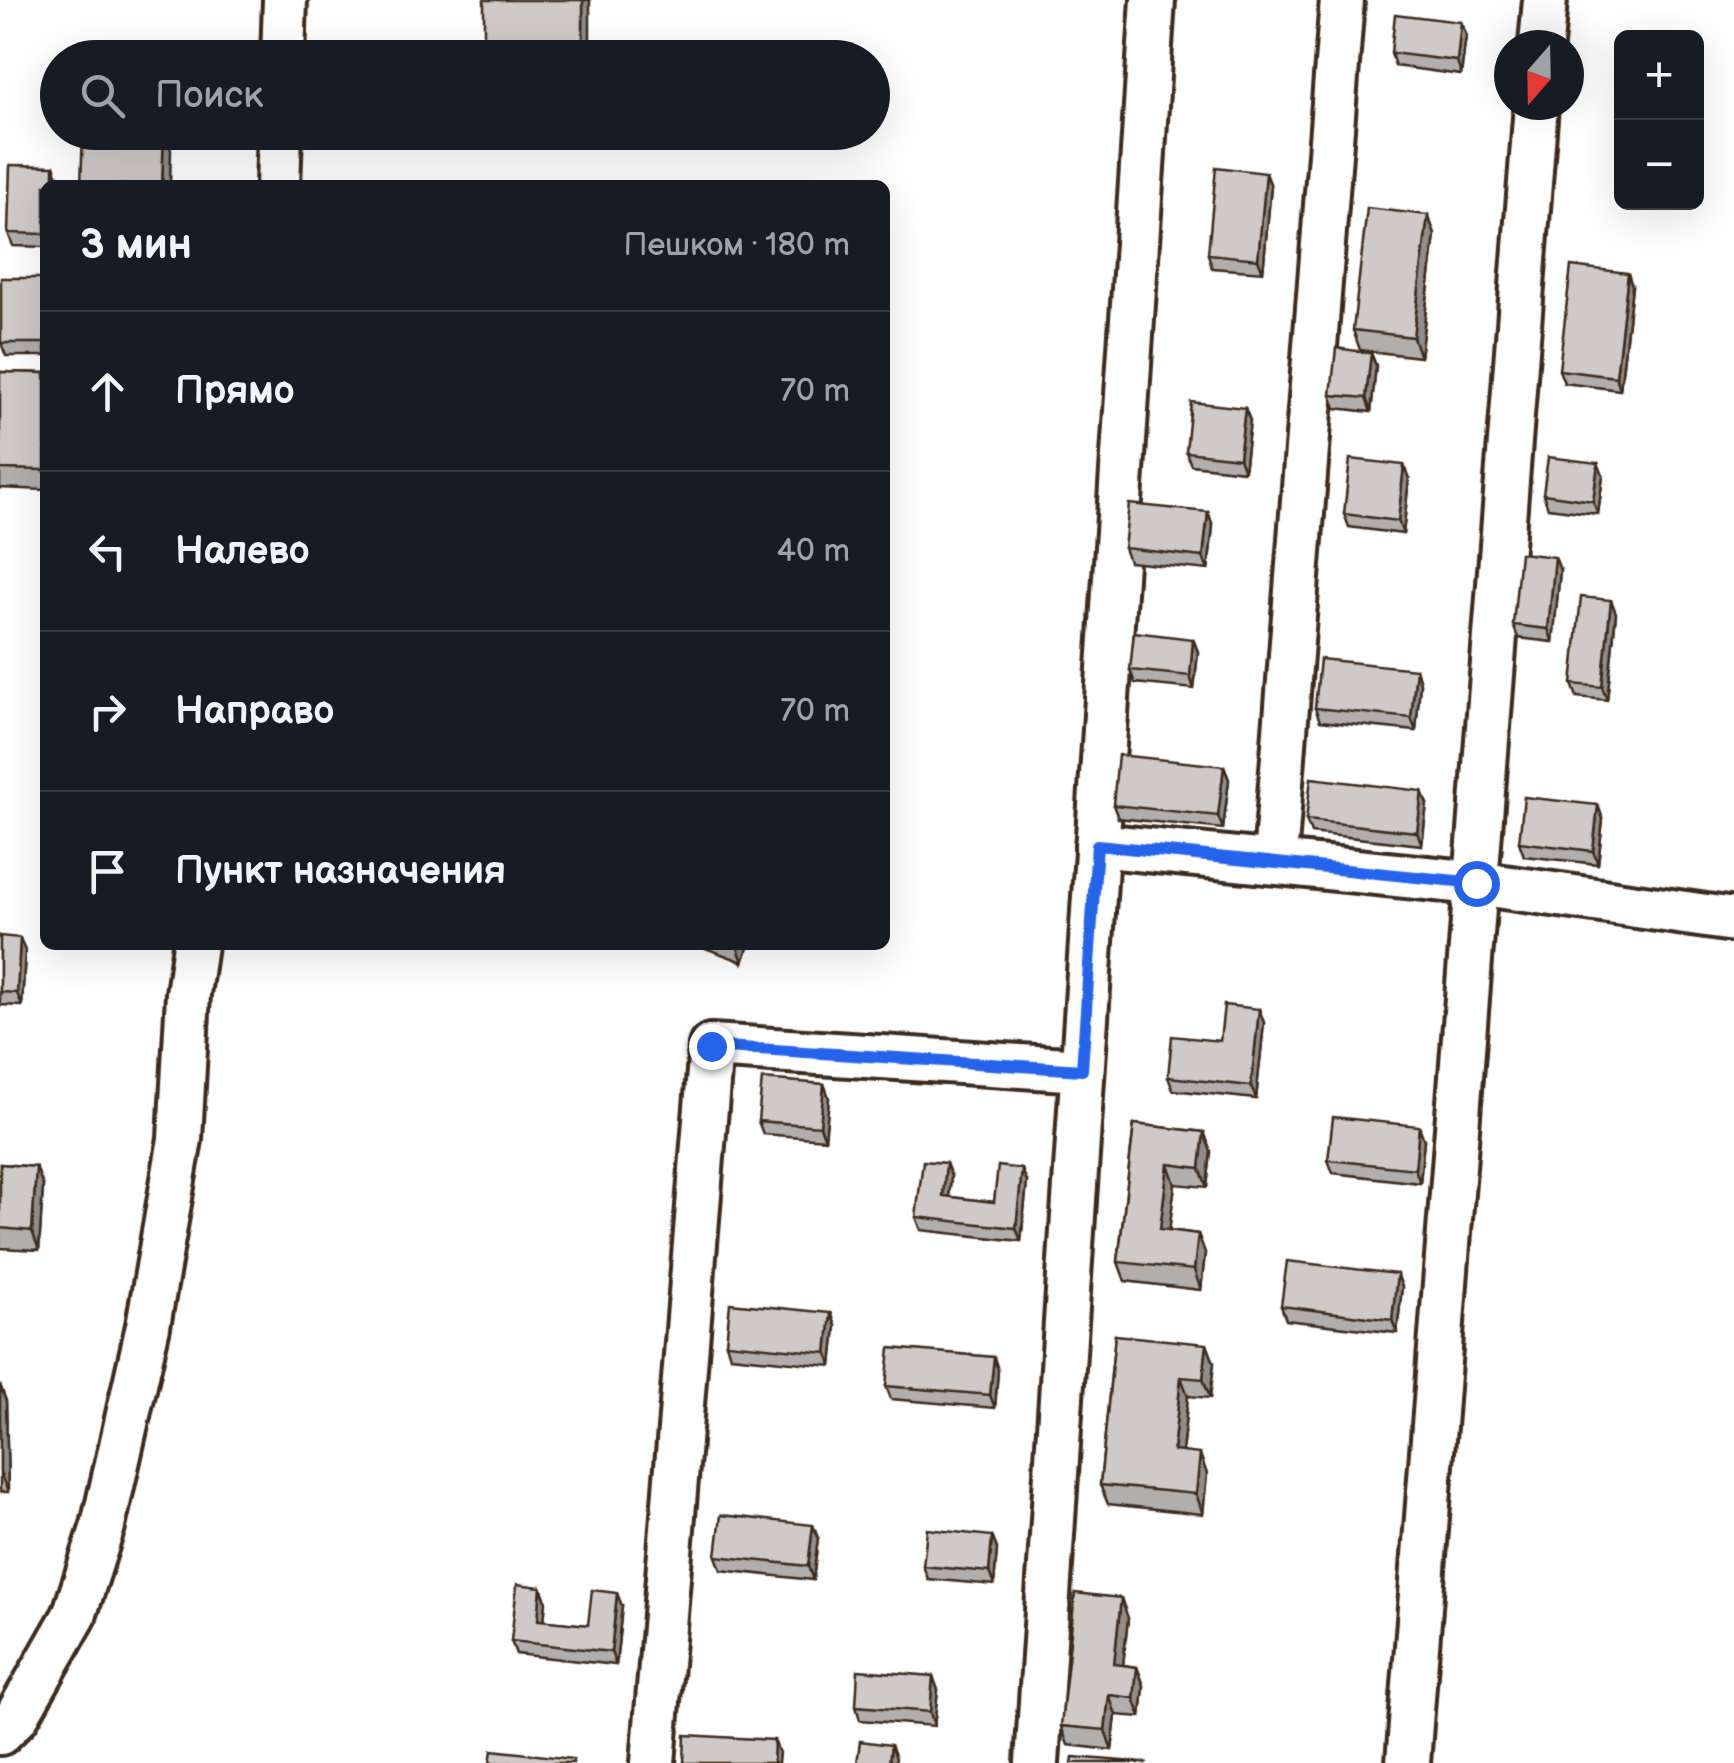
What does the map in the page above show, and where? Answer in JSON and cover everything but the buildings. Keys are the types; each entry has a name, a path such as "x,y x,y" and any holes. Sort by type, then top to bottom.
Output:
{"street":[{"path":"283,40 285,0"},
{"path":"1037,1763 1153,0"},
{"path":"1274,860 1342,0"},
{"path":"1542,30 1544,0"},
{"path":"1408,1763 1535,120"},
{"path":"278,180 279,150"},
{"path":"1097,845 1476,883 1734,920"},
{"path":"0,1734 17,1716 74,1616 103,1526 148,1326 180,1140 194,950"},
{"path":"652,1763 711,1046 1082,1070"}],"route":[{"path":"711,1046 1082,1070 1097,845 1476,883"}]}
